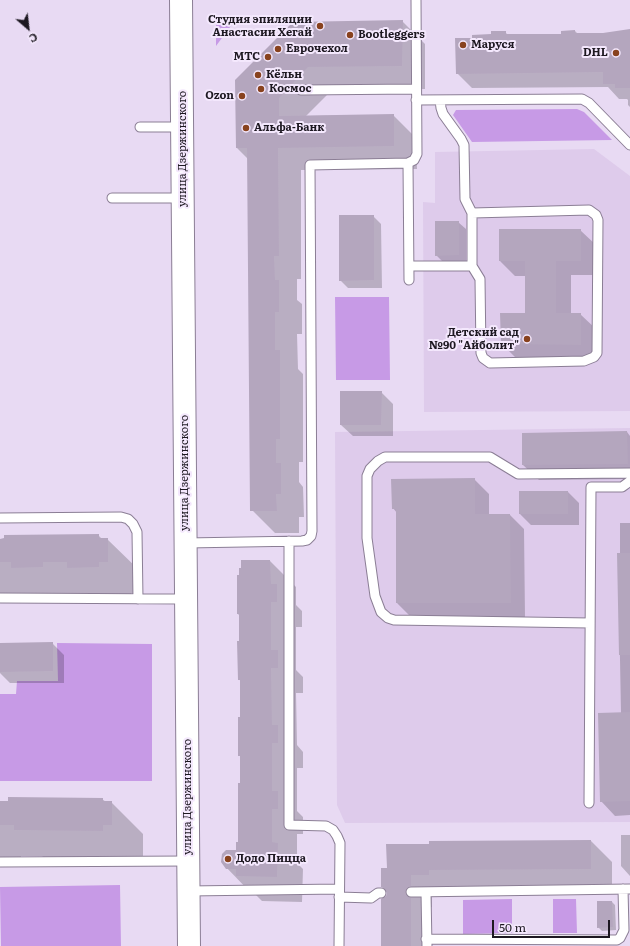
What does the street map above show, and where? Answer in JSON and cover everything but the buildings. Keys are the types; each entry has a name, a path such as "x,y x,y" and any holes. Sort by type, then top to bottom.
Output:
{"street":[{"name":"улица Дзержинского","path":"181,0 189,946"}],"lane":[{"path":"186,543 307,540 311,536 310,165 408,163 414,160 417,154 416,0"},
{"path":"301,90 416,89"},
{"path":"416,100 582,99 589,103 630,145"},
{"path":"440,100 443,114 464,145 465,199 472,213 472,266 480,279 481,353 485,361 490,363 590,360 597,353 598,220 596,215 589,210 472,213"},
{"path":"140,128 182,127"},
{"path":"408,163 409,280"},
{"path":"112,198 183,198"},
{"path":"409,266 472,266"},
{"path":"590,623 394,620 388,618 381,612 375,596 367,538 367,476 370,469 378,461 385,457 490,457 518,474 630,473"},
{"path":"589,803 591,487 622,487 630,481"},
{"path":"0,518 121,517 128,520 133,524 137,532 138,599"},
{"path":"289,541 289,825 326,826 333,830 340,843 339,946"},
{"path":"0,598 186,599"},
{"path":"0,862 188,861"},
{"path":"411,892 627,889 624,930 620,938 617,940 426,943 426,892"},
{"path":"188,891 339,893 371,898 378,893 381,893"}],"shaded area":[{"path":"216,19 236,19 216,46"},
{"path":"577,109 584,112 612,140 472,142 453,115 456,110"},
{"name":"Детский сад №90 \"Айболит\"","path":"594,149 630,176 630,411 424,412 423,202 435,203 435,152"},
{"path":"335,297 389,297 390,380 336,380"},
{"path":"630,428 630,822 345,823 337,805 335,432"},
{"path":"57,643 152,644 152,781 0,781 0,694 16,694 17,681 58,681"},
{"path":"120,885 121,946 1,946 0,887"},
{"path":"512,899 512,933 463,934 463,900"},
{"path":"553,899 576,899 577,933 553,933"}],"place":[{"name":"Студия эпиляции Анастасии Хегай","path":"320,26"},
{"name":"Bootleggers","path":"350,35"},
{"name":"Маруся","path":"463,45"},
{"name":"Еврочехол","path":"278,49"},
{"name":"DHL","path":"616,53"},
{"name":"МТС","path":"268,57"},
{"name":"Кёльн","path":"258,75"},
{"name":"Космос","path":"261,89"},
{"name":"Ozon","path":"242,96"},
{"name":"Альфа-Банк","path":"246,128"},
{"name":"Детский сад №90 \"Айболит\"","path":"527,339"},
{"name":"Додо Пицца","path":"228,859"}]}
